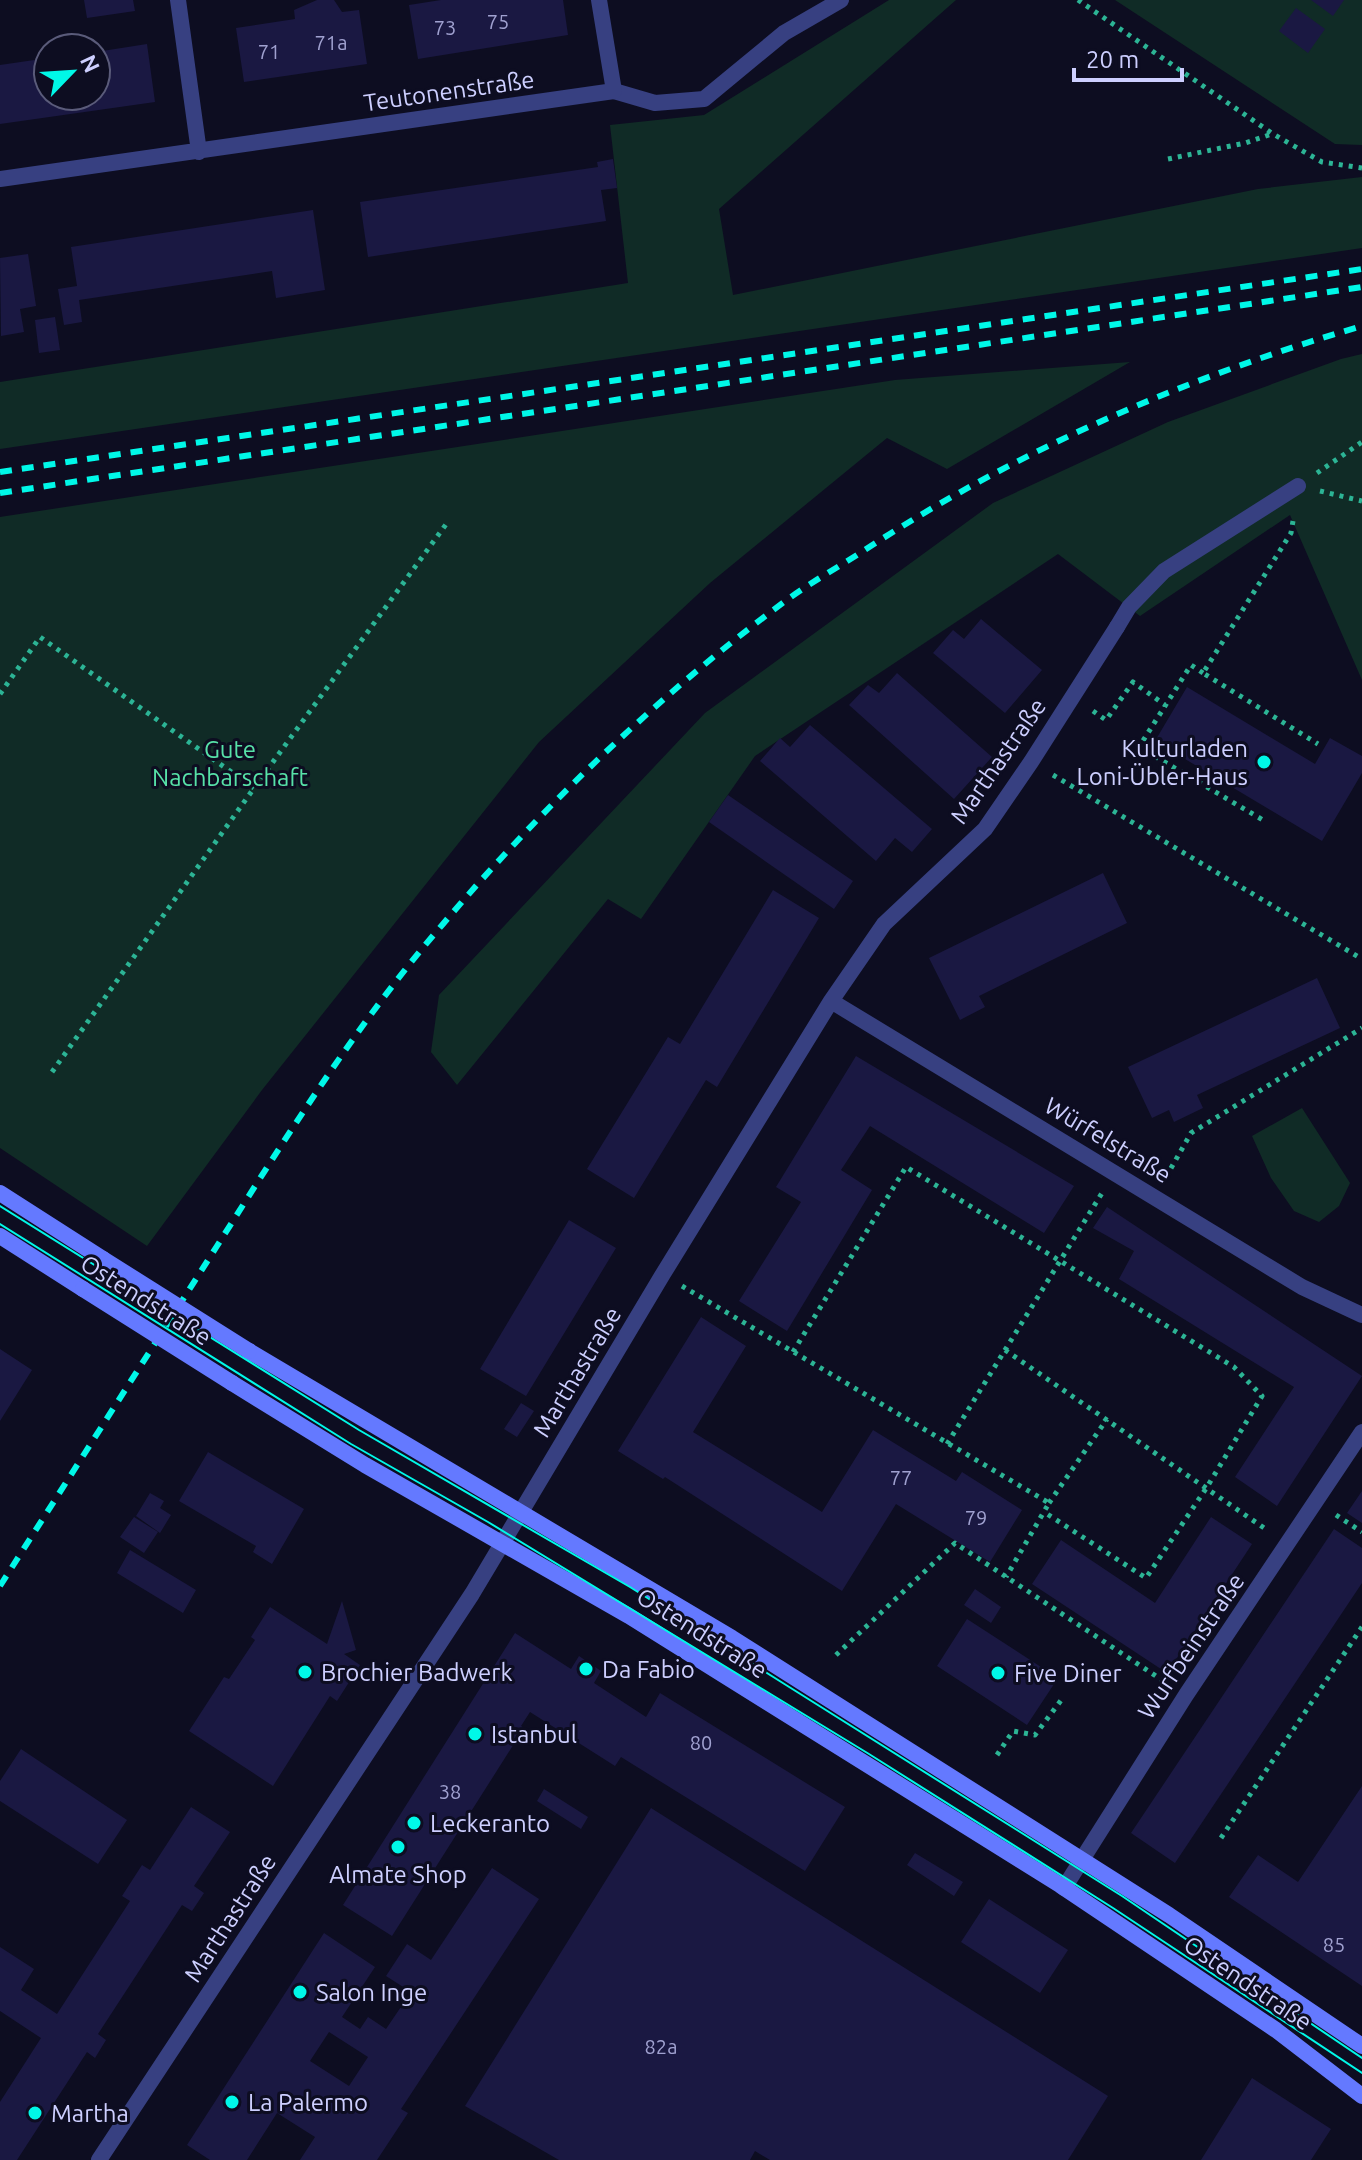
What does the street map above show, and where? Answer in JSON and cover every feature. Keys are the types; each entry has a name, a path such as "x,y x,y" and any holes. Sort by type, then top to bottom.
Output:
{"main road":[{"name":"Ostendstraße","path":"0,1193 249,1351 732,1638 1082,1859 1362,2046"},
{"name":"Ostendstraße","path":"0,1236 365,1465 665,1638 1064,1888 1276,2030 1362,2096"}],"street":[{"path":"178,0 199,152"},
{"path":"599,0 614,91 655,103 704,99 784,33 841,0"},
{"name":"Teutonenstraße","path":"0,179 614,91"},
{"name":"Marthastraße","path":"99,2160 462,1610 663,1274 831,1001 884,924 985,829 1129,607 1164,571 1298,486"},
{"name":"Würfelstraße","path":"831,1001 1302,1287 1362,1315"},
{"name":"Wurfbeinstraße","path":"1064,1888 1186,1695 1361,1438"}],"path":[{"path":"1078,0 1273,134 1322,162 1362,168"},
{"path":"1168,159 1273,134"},
{"path":"1203,673 1291,533 1298,486 1362,442"},
{"path":"1298,486 1362,501"},
{"path":"52,1072 447,523"},
{"path":"0,694 40,637 254,788"},
{"path":"1263,820 1139,747 1191,665 1318,744"},
{"path":"1106,720 1133,682 1165,705"},
{"path":"1031,762 1362,959"},
{"path":"1155,1196 1191,1133 1362,1028"},
{"path":"793,1352 906,1167 1234,1367 1262,1396 1207,1487 1146,1578 1044,1512"},
{"path":"947,1444 1115,1172"},
{"path":"663,1274 1049,1503"},
{"path":"1005,1350 1207,1487 1286,1545"},
{"path":"1006,1577 1049,1503 1107,1419"},
{"path":"836,1655 955,1543 1186,1695"},
{"path":"1221,1838 1362,1627"},
{"path":"997,1755 1013,1731 1035,1735 1062,1699"}],"green space":[{"path":"889,0 956,0 719,209 733,295 1258,189 1362,177 1362,248 0,449 0,382 628,283 610,125 704,115"},
{"path":"1115,0 1362,0 1362,145 1335,144"},
{"path":"1362,354 1362,680 1290,515 1140,616 1058,554 755,756 641,919 608,899 457,1085 431,1052 439,995 705,713 993,503 1168,422"},
{"name":"Gute Nachbarschaft","path":"1130,362 947,469 887,438 710,583 539,742 262,1090 147,1246 0,1148 0,517 895,380"},
{"path":"1302,1108 1350,1183 1339,1206 1319,1222 1294,1211 1271,1178 1252,1136"}],"building":[{"path":"84,0 133,0 135,11 87,18"},
{"path":"317,0 334,0 342,12 359,10 367,64 244,82 236,28 295,19 294,10"},
{"path":"441,0 563,0 568,35 418,59 409,5"},
{"path":"1311,0 1344,0 1333,16"},
{"path":"1296,8 1325,29 1308,53 1279,31"},
{"path":"147,44 155,102 112,108 112,49"},
{"path":"32,60 32,112 85,112 0,124 0,65"},
{"path":"613,159 617,188 601,190 606,221 368,257 360,202 598,167 597,162"},
{"path":"313,210 325,290 276,298 272,271 79,300 82,322 64,325 58,289 77,286 71,247"},
{"path":"28,254 36,306 20,309 24,332 1,336 0,258"},
{"path":"55,317 60,350 39,353 35,320"},
{"path":"981,619 1042,670 1005,713 933,653 953,630 964,639"},
{"path":"897,673 992,757 954,799 849,705 868,685 879,693"},
{"path":"1187,687 1315,764 1330,738 1362,756 1362,773 1322,841 1155,741"},
{"path":"810,725 932,829 912,852 895,838 876,861 760,761 780,738 790,747"},
{"path":"728,795 853,881 834,909 709,822"},
{"path":"1103,873 1127,923 979,996 985,1007 960,1020 929,958"},
{"path":"773,890 819,918 717,1087 706,1080 634,1198 587,1169 668,1037 680,1044"},
{"path":"1317,978 1340,1028 1197,1095 1203,1108 1174,1122 1169,1110 1152,1118 1128,1067"},
{"path":"856,1056 1074,1186 1044,1233 870,1126 841,1170 872,1190 787,1331 739,1301 801,1202 776,1187"},
{"path":"1107,1207 1362,1376 1277,1506 1235,1477 1294,1387 1119,1279 1134,1251 1093,1228"},
{"path":"569,1220 616,1248 526,1396 480,1369"},
{"path":"701,1317 746,1346 693,1432 822,1512 873,1430 956,1481 962,1472 1022,1510 990,1562 896,1504 842,1591 665,1477 663,1479 618,1451"},
{"path":"0,1349 32,1370 0,1421"},
{"path":"521,1403 534,1411 517,1437 504,1429"},
{"path":"208,1452 304,1509 272,1564 253,1552 256,1546 179,1501"},
{"path":"1362,1491 1362,1523 1347,1513"},
{"path":"150,1493 164,1501 160,1508 171,1515 160,1533 136,1516"},
{"path":"134,1517 158,1532 144,1553 120,1537"},
{"path":"1211,1517 1252,1544 1167,1673 1032,1584 1061,1540 1155,1603"},
{"path":"1334,1529 1362,1548 1362,1583 1175,1863 1131,1833"},
{"path":"130,1550 196,1590 183,1613 117,1573"},
{"path":"975,1589 1001,1607 991,1623 964,1605"},
{"path":"342,1601 356,1650 344,1654 360,1665 337,1701 330,1696 273,1786 189,1731 224,1677 229,1679 255,1640 251,1637 270,1607 327,1644"},
{"path":"967,1619 1058,1678 1027,1725 937,1666"},
{"path":"515,1633 571,1669 579,1656 601,1671 594,1683 646,1717 660,1693 845,1807 805,1871 621,1757 615,1766 530,1712 521,1726 524,1728 392,1936 343,1905"},
{"path":"21,1749 127,1820 98,1864 0,1801 0,1781"},
{"path":"1362,1786 1362,1986 1229,1897 1258,1855 1298,1882"},
{"path":"544,1789 588,1817 581,1829 537,1801"},
{"path":"191,1807 230,1832 194,1886 204,1893 192,1911 182,1905 98,2034 106,2040 95,2058 87,2052 17,2160 0,2160 0,2102 41,2038 0,2011 0,1947 34,1969 21,1990 57,2014 130,1901 122,1896 142,1865 150,1870"},
{"path":"651,1808 1108,2096 1068,2160 770,2160 755,2151 750,2160 559,2160 465,2106"},
{"path":"915,1853 963,1882 954,1896 907,1865"},
{"path":"492,1868 539,1899 401,2109 408,2113 377,2160 300,2160 315,2137 277,2113 247,2160 210,2160 187,2145 324,1933 375,1967 342,2017 360,2029 368,2017 386,2029 411,1992 386,1976 407,1944 431,1960","holes":["329,2032 368,2057 349,2086 310,2061"]},
{"path":"989,1899 1068,1950 1040,1993 961,1942"},
{"path":"1252,2078 1331,2129 1311,2160 1201,2160"}],"tram line":[{"path":"0,1206 359,1430 630,1587 1122,1896 1362,2058"},
{"path":"0,1224 351,1444 488,1522 869,1754 1113,1908 1362,2073"}],"railway":[{"path":"0,472 1362,269"},
{"path":"0,493 1362,287"},
{"path":"0,1586 352,1040 411,962 481,880 604,753 692,675 784,602 977,483 1101,421 1165,394 1230,369 1362,326"}],"place":[{"name":"Kulturladen Loni-Übler-Haus","path":"1264,762"},
{"name":"Da Fabio","path":"586,1669"},
{"name":"Brochier Badwerk","path":"305,1672"},
{"name":"Five Diner","path":"998,1673"},
{"name":"Istanbul","path":"475,1734"},
{"name":"Leckeranto","path":"414,1823"},
{"name":"Almate Shop","path":"398,1847"},
{"name":"Salon Inge","path":"300,1992"},
{"name":"La Palermo","path":"232,2102"},
{"name":"Martha","path":"35,2113"}]}
